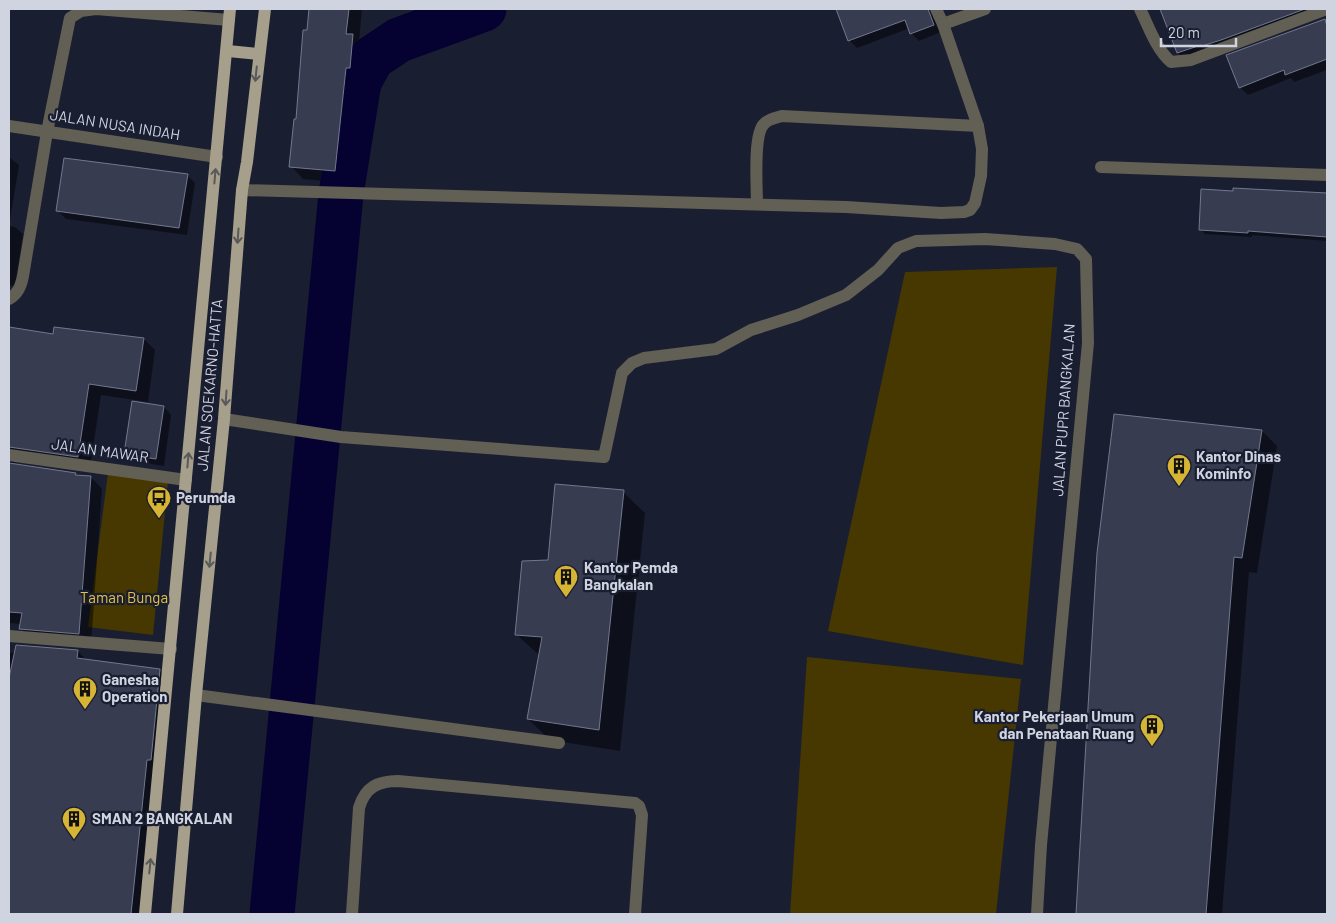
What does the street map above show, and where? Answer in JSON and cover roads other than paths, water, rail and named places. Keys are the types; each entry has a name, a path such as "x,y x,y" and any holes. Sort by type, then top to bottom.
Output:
{"main road":[{"name":"JALAN SOEKARNO-HATTA","path":"178,914 196,694 224,419 242,190 265,9"},
{"name":"JALAN SOEKARNO-HATTA","path":"145,914 230,15"},
{"path":"228,51 259,54"}],"street":[{"path":"9,299 17,293 22,281 68,22 74,15 96,9 230,15"},
{"path":"242,190 846,206 940,213 967,211 975,203 981,176 982,149 978,126 943,24 936,9"},
{"path":"943,24 985,9"},
{"path":"1140,9 1165,57 1171,62 1191,60 1327,10"},
{"path":"756,204 758,135 763,124 773,118 782,116 978,126"},
{"name":"JALAN NUSA INDAH","path":"9,126 217,157"},
{"path":"1101,167 1327,175"},
{"name":"JALAN PUPR BANGKALAN","path":"224,419 341,437 604,457 622,373 632,363 644,358 716,349 751,330 798,315 846,295 878,270 898,248 916,241 985,239 1055,244 1077,249 1086,259 1088,343 1041,845 1037,914"},
{"name":"JALAN MAWAR","path":"9,455 186,480"},
{"path":"9,636 171,649"},
{"path":"196,694 560,743"},
{"path":"352,914 359,808 362,797 368,790 380,783 398,781 635,803 639,806 642,815 635,914"}],"waterway":[{"path":"272,914 341,194 359,82 372,58 399,40 484,9"}],"place":[{"name":"Kantor Dinas Kominfo","path":"1179,487"},
{"name":"Perumda","path":"159,519"},
{"name":"Kantor Pemda Bangkalan","path":"566,598"},
{"name":"Ganesha Operation","path":"85,710"},
{"name":"Kantor Pekerjaan Umum dan Penataan Ruang","path":"1152,747"},
{"name":"SMAN 2 BANGKALAN","path":"74,840"}],"park label":[{"name":"Taman Bunga","path":"124,598"}]}
